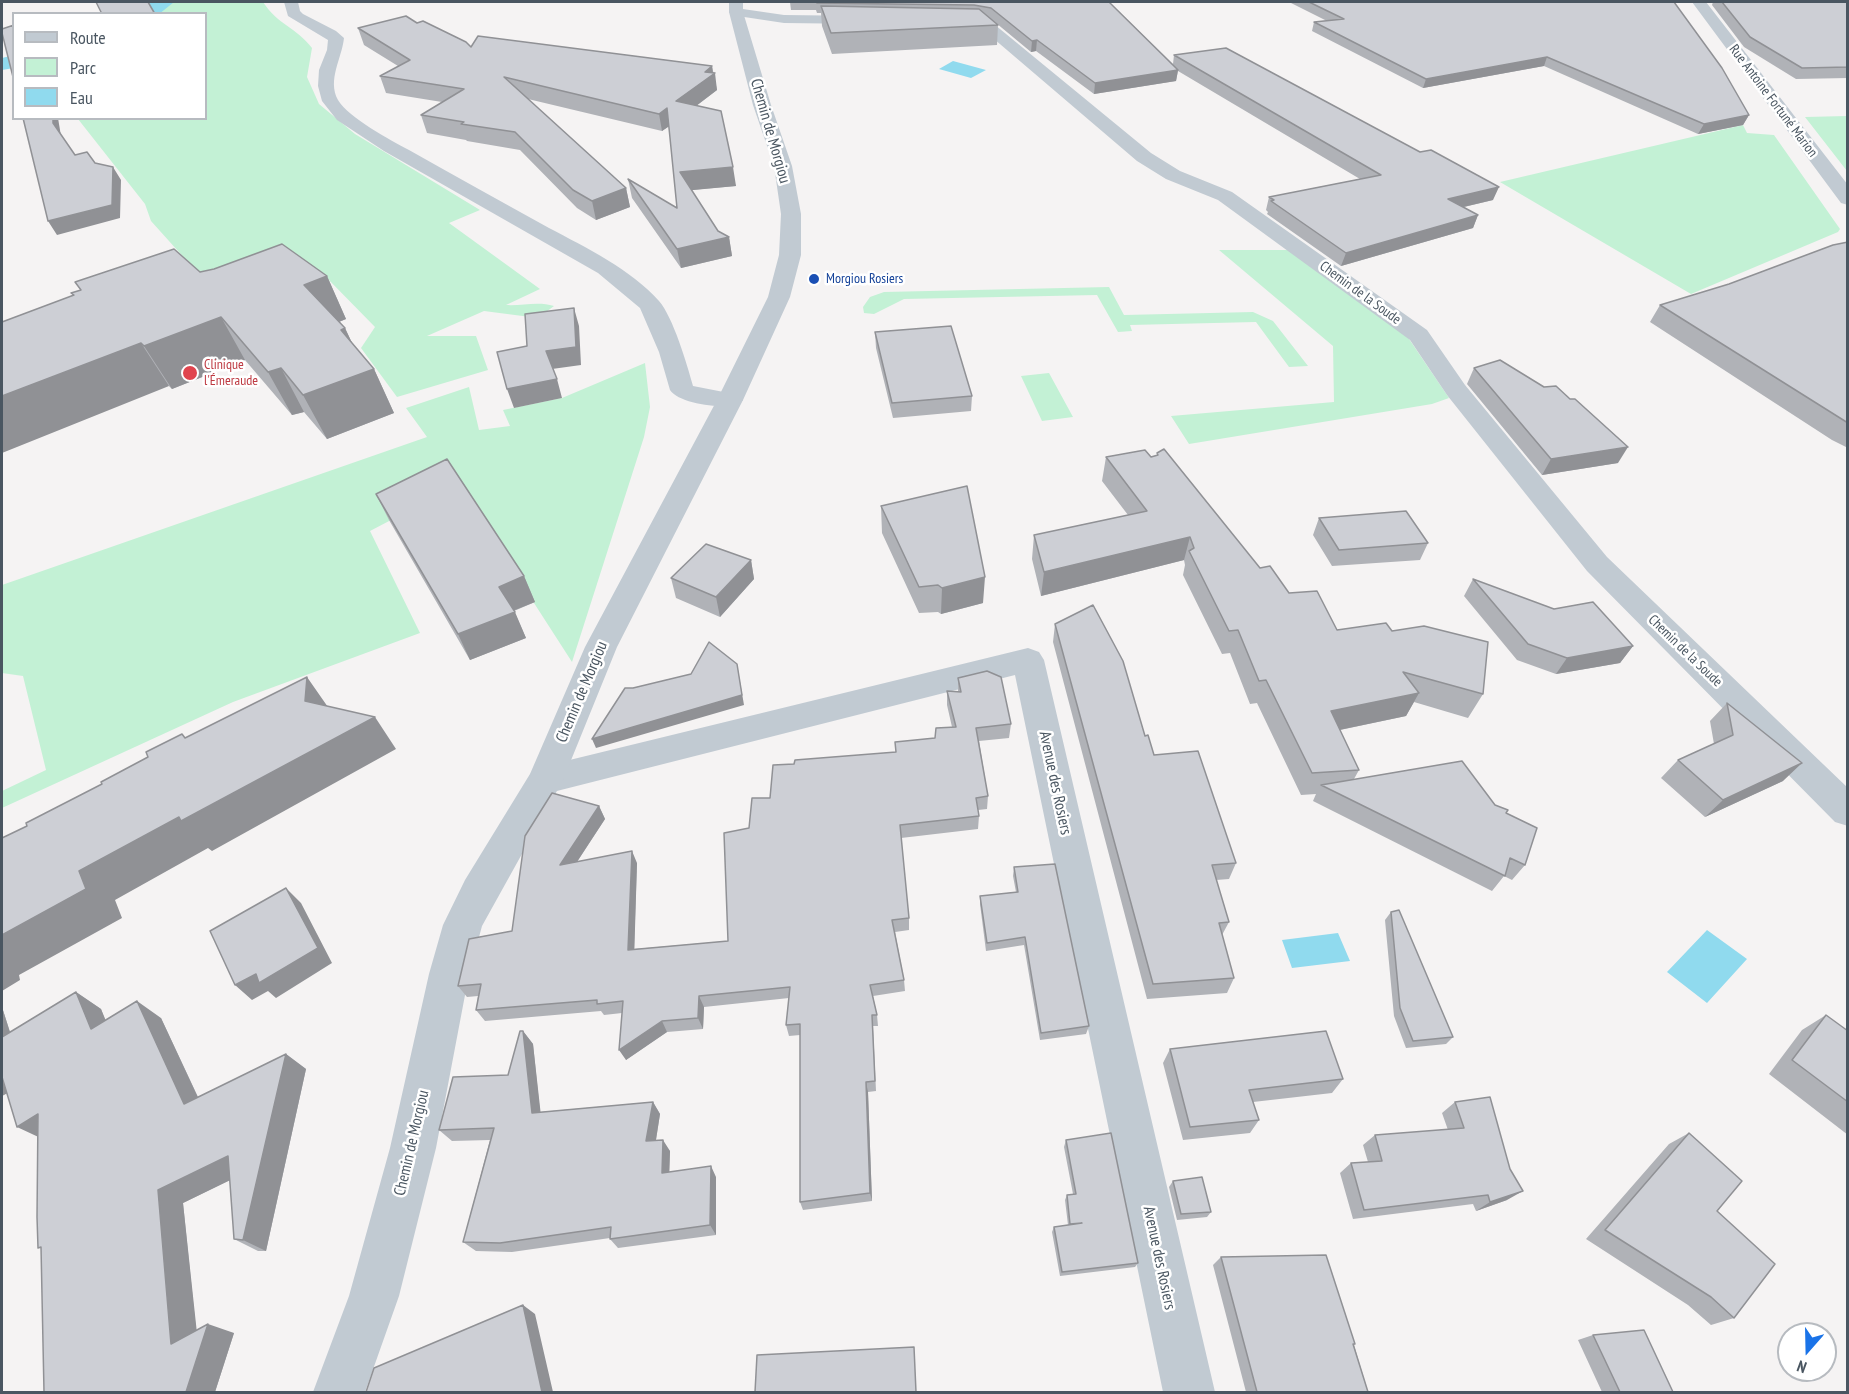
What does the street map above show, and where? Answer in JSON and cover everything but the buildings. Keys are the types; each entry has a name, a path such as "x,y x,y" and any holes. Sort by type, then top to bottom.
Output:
{"street":[{"path":"291,2 293,13 304,23 323,29 336,38 335,50 327,70 326,86 330,101 343,116 401,153 606,268 650,305 671,352 682,390 698,396 730,400"},
{"name":"Rue Antoine Fortuné Marion","path":"1699,2 1848,199"},
{"path":"736,7 784,19 890,20"},
{"name":"Chemin de Morgiou","path":"339,1392 374,1296 410,1160 449,974 463,925 478,892 545,780 601,647 730,400 777,302 790,255 791,214 783,166 762,105 736,7"},
{"name":"Chemin de la Soude","path":"938,21 984,23 1144,157 1173,175 1225,196 1419,335 1456,390 1597,564 1848,812"},
{"name":"Avenue des Rosiers","path":"545,780 1028,660 1189,1392"}],"green space":[{"path":"153,2 263,2 275,16 300,35 312,48 307,77 319,104 355,134 480,210 449,223 540,289 506,305 554,306 538,318 484,311 427,336 476,336 488,370 397,397 361,348 375,327 324,275 232,311 151,221 145,204 79,120 207,120 207,12 135,12"},
{"path":"1848,116 1847,171 1805,117"},
{"path":"1743,125 1747,133 1774,135 1840,229 1838,232 1691,294 1500,182"},
{"path":"1219,250 1289,250 1407,336 1449,398 1432,404 1189,444 1171,416 1334,402 1333,346"},
{"path":"1109,287 1124,315 1253,312 1273,321 1308,366 1289,367 1256,322 1130,325 1132,331 1118,332 1097,295 904,299 874,314 864,313 863,307 870,297 884,292"},
{"path":"645,363 650,407 644,437 572,662 458,485 370,531 420,633 233,702 2,808 2,791 46,770 23,676 2,673 2,585 427,437 406,408 469,387 479,430 510,426 503,410 562,398"},
{"path":"1049,373 1073,417 1042,421 1021,376"}],"water":[{"path":"953,61 986,70 971,78 939,69"},
{"path":"1707,930 1747,959 1707,1003 1667,972"},
{"path":"1338,933 1350,961 1292,968 1282,940"}],"waterway":[{"path":"147,12 164,2"},
{"path":"2,64 12,62"}],"place":[{"name":"Morgiou Rosiers","path":"814,279"},
{"name":"Clinique l'Émeraude","path":"190,373"}]}
